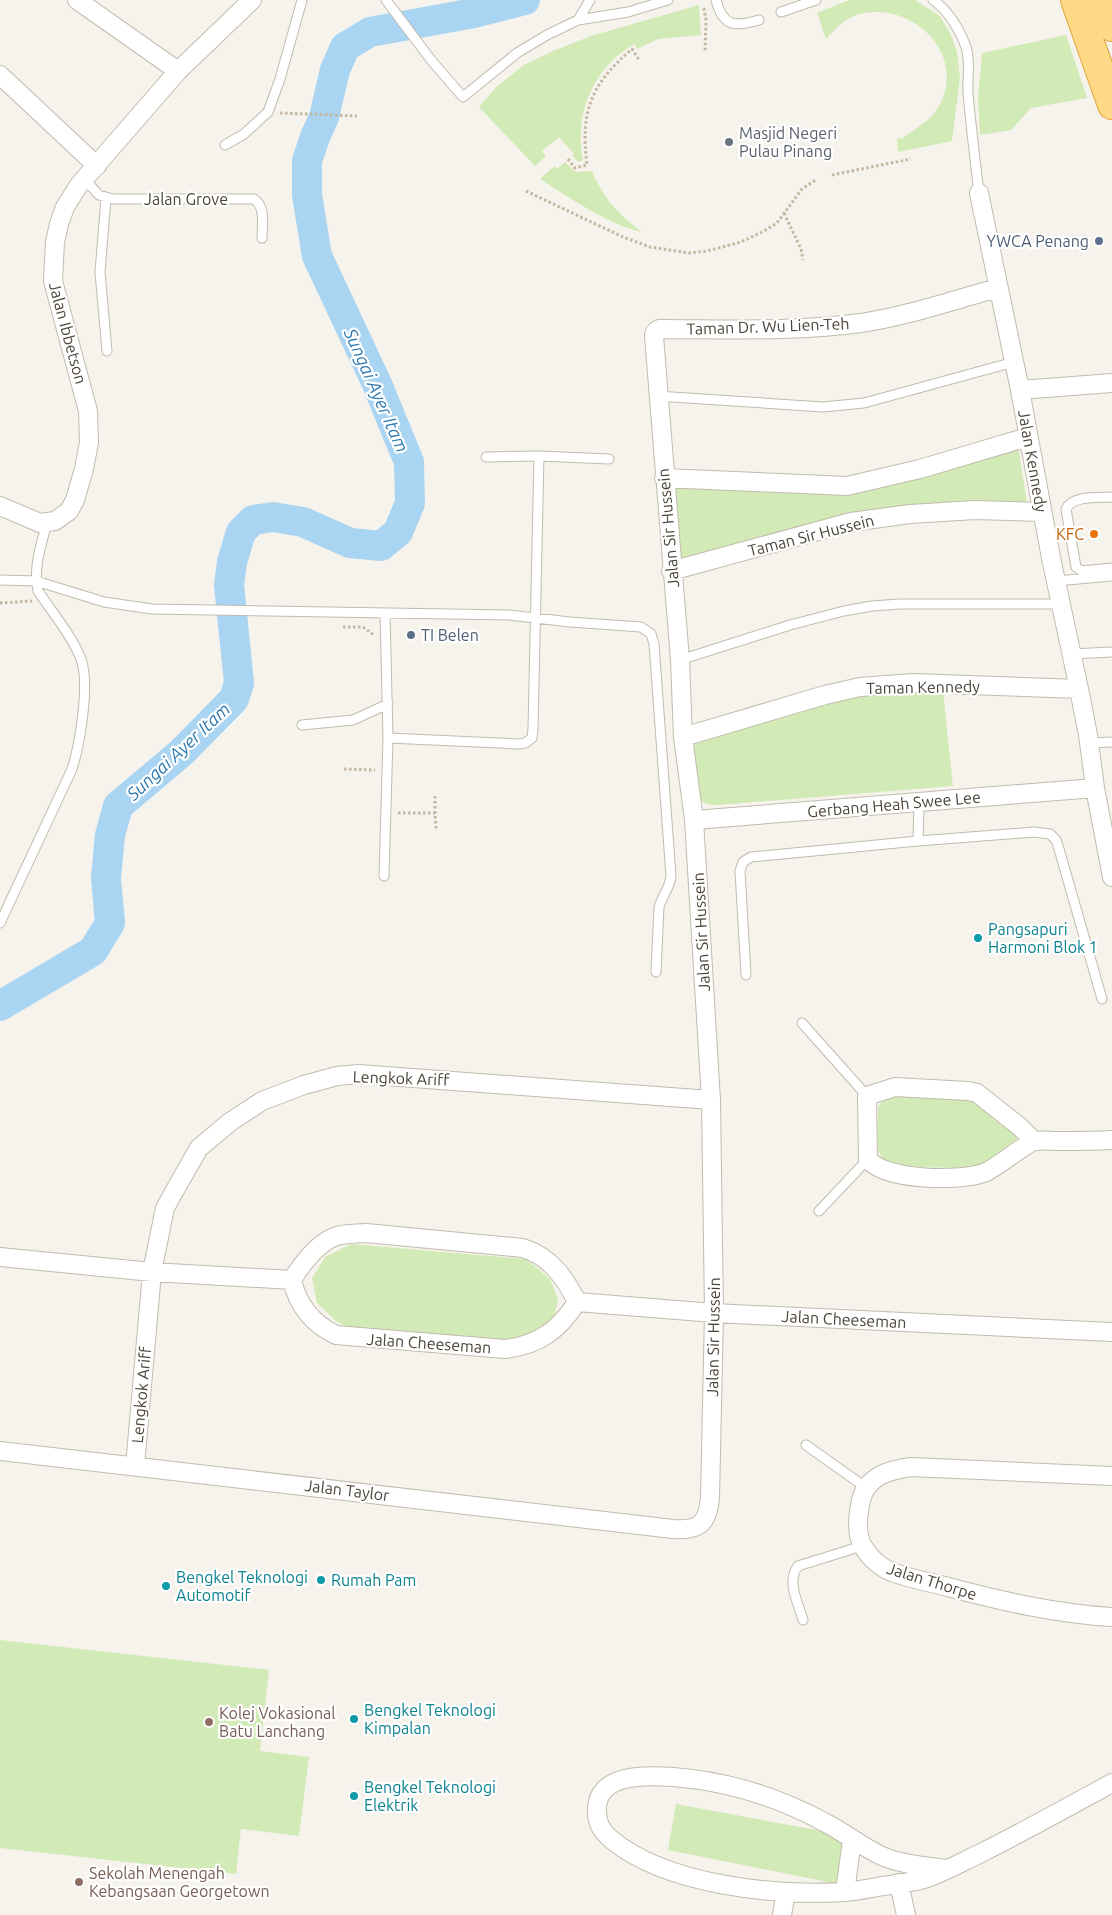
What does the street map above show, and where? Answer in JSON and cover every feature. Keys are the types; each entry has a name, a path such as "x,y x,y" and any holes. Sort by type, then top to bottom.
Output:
{"highway":[{"path":"1076,0 1112,105"},
{"path":"1103,0 1112,27"}],"street":[{"path":"77,0 178,71"},
{"name":"Jalan Ibbetson","path":"47,523 62,518 76,500 89,442 86,404 53,281 53,262 59,224 68,202 84,180 178,71 252,0"},
{"path":"0,75 97,166"},
{"name":"Jalan Kennedy","path":"979,193 1079,690 1095,788 1111,867"},
{"name":"Taman Dr. Wu Lien-Teh","path":"655,332 659,329 808,328 860,323 908,313 998,288"},
{"name":"Jalan Sir Hussein","path":"655,332 657,396 680,660 683,737 694,820 711,1100 714,1313 709,1510 703,1522 695,1528"},
{"path":"1020,390 1112,383"},
{"path":"664,478 847,486 920,470 1028,437"},
{"path":"0,506 40,523 47,523"},
{"name":"Taman Sir Hussein","path":"672,571 851,522 910,514 975,510 1042,512"},
{"name":"Taman Kennedy","path":"683,737 825,695 867,686 922,684 1079,690"},
{"name":"Gerbang Heah Swee Lee","path":"694,820 1095,788"},
{"name":"Lengkok Ariff","path":"135,1466 152,1272 165,1208 199,1148 230,1122 262,1101 304,1085 337,1076 359,1074 381,1074 711,1100"},
{"path":"1034,1141 1020,1127 977,1093 895,1087 867,1096 868,1159 871,1163 886,1171 907,1176 962,1178 975,1176 999,1165 1034,1141 1112,1140"},
{"path":"0,1257 152,1272 292,1280 296,1272 320,1247 333,1237 346,1234 366,1234 508,1246 529,1250 557,1269 577,1302"},
{"name":"Jalan Cheeseman","path":"292,1280 295,1294 302,1306 318,1325 336,1335 505,1349 535,1343 551,1332 568,1316 577,1302 714,1313 1112,1332"},
{"name":"Jalan Taylor","path":"0,1450 673,1529 695,1528"},
{"path":"862,1546 858,1514 865,1487 870,1481 892,1471 911,1468 1112,1476"},
{"name":"Jalan Thorpe","path":"862,1546 877,1563 891,1572 983,1596 1080,1615 1112,1617"},
{"path":"948,1869 902,1862 882,1856 824,1822 782,1802 744,1789 703,1780 673,1777 630,1778 609,1785 600,1794 596,1806 597,1820 602,1830 613,1841 631,1853 694,1878 786,1892 845,1892 924,1879 948,1869 1021,1833 1112,1783"},
{"path":"845,1892 852,1840"},
{"path":"899,1883 906,1915"},
{"path":"782,1915 786,1892"}],"lane":[{"path":"225,145 249,129 268,112 280,80 302,0"},
{"path":"578,20 590,0"},
{"path":"388,3 430,60 463,97 517,53 547,35 578,20 628,12 668,0"},
{"path":"716,0 722,16 733,24 746,24 759,20"},
{"path":"781,12 799,3 816,0"},
{"path":"933,0 953,22 967,48 969,64 968,90 979,193"},
{"path":"84,180 99,195 106,198 100,272 107,351"},
{"name":"Jalan Grove","path":"106,198 254,199 258,202 262,211 262,238"},
{"path":"657,396 802,406 843,406 864,403 1014,362"},
{"path":"388,738 519,744 532,738 535,618 538,589 539,456"},
{"path":"486,457 539,456 609,459"},
{"path":"1112,497 1073,501 1069,504 1066,514 1076,567 1082,571 1112,568"},
{"path":"0,923 72,769 76,757 84,696 84,675 81,660 38,591 36,567 47,523"},
{"path":"1056,581 1112,576"},
{"path":"0,580 36,581 104,602 152,609 509,615 641,627 651,634 654,644 671,876 668,888 661,899 659,907 656,972"},
{"path":"680,660 790,625 872,606 900,604 1061,604"},
{"path":"384,876 388,738 385,613"},
{"path":"1071,654 1112,652"},
{"path":"302,725 353,720 388,704"},
{"path":"1089,743 1112,742"},
{"path":"918,841 919,802"},
{"path":"746,975 740,871 740,866 746,859 918,841 1034,832 1050,834 1056,840 1102,999"},
{"path":"802,1023 867,1096"},
{"path":"819,1211 868,1159"},
{"path":"806,1445 865,1487"},
{"path":"803,1620 792,1581 793,1574 798,1566 862,1546"}],"path":[{"path":"702,0 706,20 705,52"},
{"path":"568,159 575,168 587,165 584,142 586,116 595,90 614,65 632,49 639,60"},
{"path":"291,113 357,116"},
{"path":"832,175 911,159"},
{"path":"526,191 624,237 650,247 689,253 707,251 741,242 777,223 802,189 817,179"},
{"path":"784,213 801,249 803,260"},
{"path":"344,769 381,770"},
{"path":"435,796 435,813"}],"green space":[{"path":"849,0 915,0 940,16 951,35 957,52 960,78 952,141 898,152 897,139 903,138 925,122 935,112 945,92 947,73 942,54 932,38 918,25 900,16 880,12 859,14 849,18 826,39 817,13"},
{"path":"699,5 701,35 658,39 637,49 634,44 607,66 597,79 584,109 581,126 583,160 578,162 572,156 574,154 559,137 542,151 546,156 535,166 479,107 496,87 524,65 553,51 591,36"},
{"path":"1066,35 1087,98 1031,108 1011,130 980,135 978,98 982,53"},
{"path":"565,162 576,172 592,171 601,190 612,205 642,232 604,218 540,179 554,166 557,169"},
{"path":"1018,445 1027,504 1004,502 860,511 681,561 673,491 677,487 849,494"},
{"path":"943,691 953,786 719,805 705,803 699,797 692,769 693,742 712,734 870,692"},
{"path":"899,1094 971,1100 989,1110 1015,1134 1018,1143 977,1168 895,1167 884,1162 878,1150 878,1107 885,1097"},
{"path":"351,1244 526,1259 550,1279 558,1299 555,1315 529,1338 511,1342 352,1329 337,1322 317,1303 312,1278 325,1257"},
{"path":"0,1640 269,1670 260,1751 309,1757 299,1836 241,1829 236,1874 0,1848"},
{"path":"676,1804 832,1833 845,1844 838,1884 668,1850"}],"waterway":[{"name":"Sungai Ayer Itam","path":"0,1006 93,951 110,923 106,878 110,835 118,806 182,752 234,699 239,683 229,585 232,562 241,532 253,520 273,517 303,522 350,543 381,546 398,532 410,503 409,462 377,384 317,256 307,195 307,161 324,117 335,70 345,47 370,32 474,13 525,0"}],"place":[{"name":"Masjid Negeri Pulau Pinang","path":"729,142"},
{"name":"YWCA Penang","path":"1099,241"},
{"name":"KFC","path":"1094,534"},
{"name":"TI Belen","path":"411,635"},
{"name":"Pangsapuri Harmoni Blok 1","path":"978,938"},
{"name":"Rumah Pam","path":"321,1580"},
{"name":"Bengkel Teknologi Automotif","path":"166,1586"},
{"name":"Bengkel Teknologi Kimpalan","path":"354,1719"},
{"name":"Kolej Vokasional Batu Lanchang","path":"209,1722"},
{"name":"Bengkel Teknologi Elektrik","path":"354,1796"},
{"name":"Sekolah Menengah Kebangsaan Georgetown","path":"79,1882"}]}
